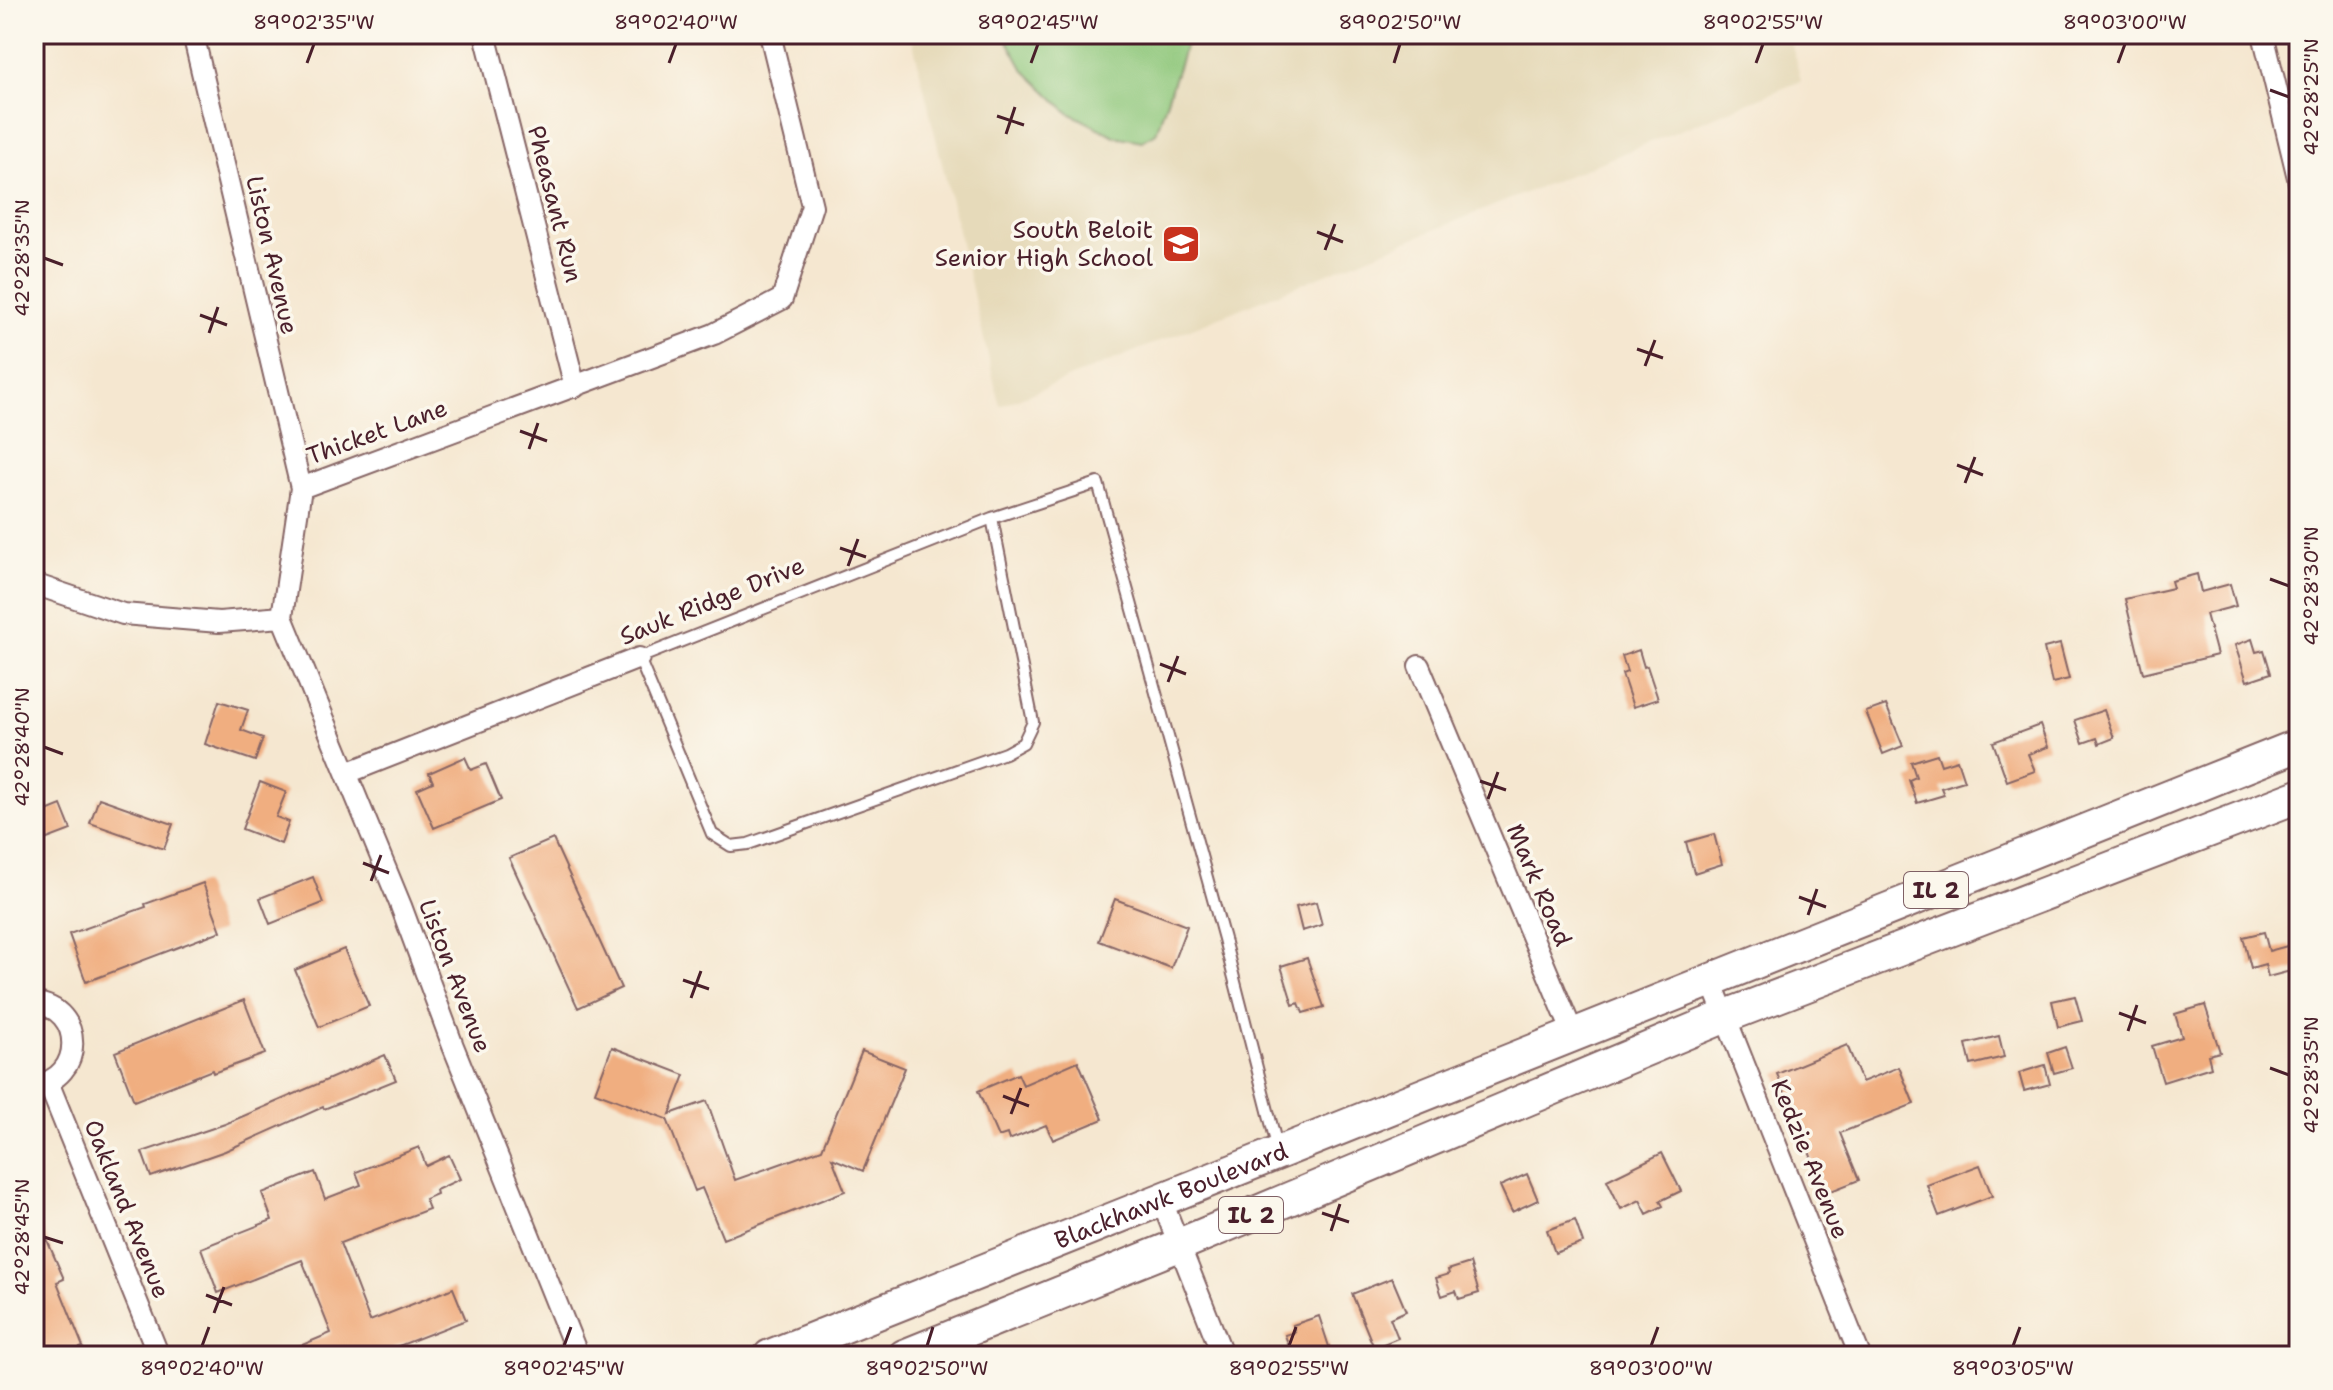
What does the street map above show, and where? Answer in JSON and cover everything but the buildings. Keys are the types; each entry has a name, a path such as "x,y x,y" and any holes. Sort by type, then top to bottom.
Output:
{"main road":[{"name":"IL 2","path":"1574,1036 2299,745"},
{"name":"IL 2","path":"1726,1016 2299,796"},
{"name":"Blackhawk Boulevard","path":"904,1356 1179,1245 1726,1016"},
{"name":"Blackhawk Boulevard","path":"770,1356 1574,1036"}],"street":[{"name":"Liston Avenue","path":"193,34 301,488"},
{"name":"Pheasant Run","path":"485,34 575,387"},
{"name":"Thicket Lane","path":"282,617 301,488 714,334 782,299 812,206 770,34"},
{"path":"2263,34 2299,182"},
{"path":"34,584 123,614 219,622 282,617"},
{"name":"Liston Avenue","path":"282,617 578,1356"},
{"name":"Sauk Ridge Drive","path":"347,773 639,658"},
{"name":"Mark Road","path":"1419,666 1574,1036"},
{"name":"Kedzie Avenue","path":"1711,981 1860,1356"},
{"name":"Oakland Avenue","path":"34,1003 54,1009 65,1018 71,1029 74,1043 66,1069 41,1083 159,1356"},
{"path":"1161,1199 1223,1356"}],"lane":[{"name":"Sauk Ridge Drive","path":"639,658 992,518 1098,483 1224,939 1279,1152"},
{"path":"639,658 712,834 731,846 748,844 1005,753 1023,743 1033,722 992,518"}],"shaded area":[{"name":"South Beloit Senior High School","path":"911,34 1789,34 1801,81 1000,406"}],"green space":[{"path":"1004,34 1189,34 1156,133 1142,141 1114,136 1069,113 1024,70"}],"place":[{"name":"South Beloit Senior High School","path":"1181,244"}]}
